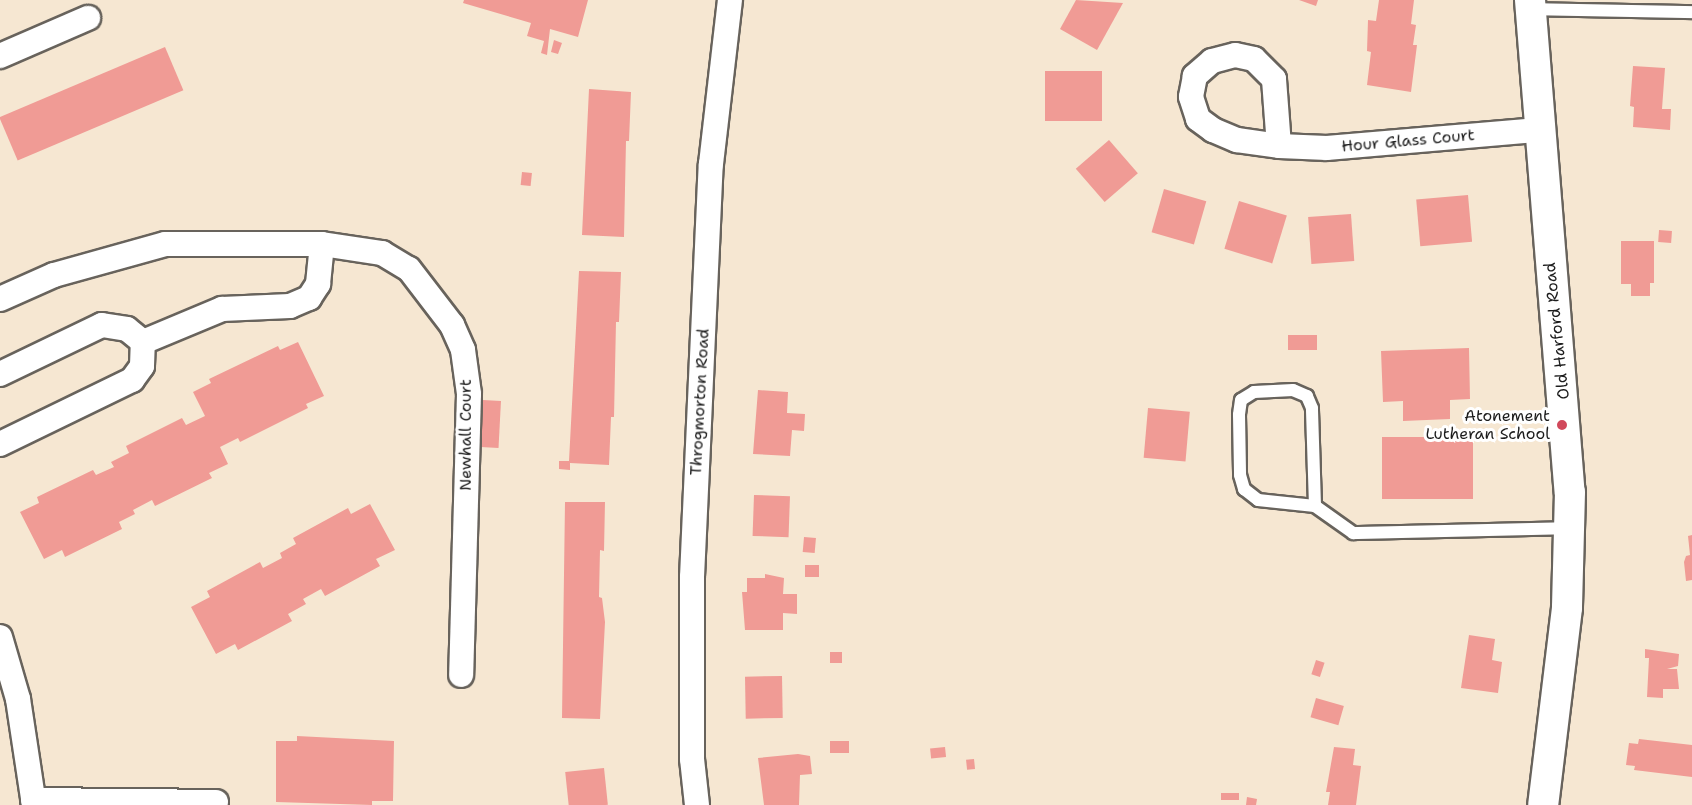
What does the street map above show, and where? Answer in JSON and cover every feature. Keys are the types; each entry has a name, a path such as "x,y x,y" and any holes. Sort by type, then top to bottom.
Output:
{"street":[{"name":"Throgmorton Road","path":"697,805 692,759 692,577 711,164 730,0"},
{"name":"Old Harford Road","path":"1530,5 1538,130 1564,407 1570,528 1567,608 1543,805"},
{"path":"0,56 88,18"},
{"name":"Hour Glass Court","path":"1279,146 1327,148 1538,130"},
{"name":"Newhall Court","path":"0,299 54,275 165,244 322,244 382,253 409,269 431,294 463,350 469,394 461,675"},
{"path":"143,342 222,309 290,306 309,298 318,284 322,244"},
{"path":"0,374 102,325 127,329 143,342"},
{"path":"0,444 132,380 142,366 143,342"},
{"path":"0,637 18,699 34,803 216,802"}],"lane":[{"path":"1530,5 1692,12"},
{"path":"1315,506 1312,408 1307,396 1293,390 1254,392 1241,400 1240,475 1245,489 1258,500 1315,506 1353,533 1570,528"}],"building":[{"path":"464,0 588,0 578,37 550,29 547,55 541,53 544,41 527,36 531,23 463,3"},
{"path":"1076,0 1123,3 1097,50 1060,29"},
{"path":"1299,0 1318,0 1316,6"},
{"path":"1379,0 1414,0 1411,24 1416,25 1413,45 1417,45 1411,92 1367,85 1371,52 1367,51 1368,20 1376,21"},
{"path":"554,40 562,43 558,54 551,52"},
{"path":"165,47 183,90 18,161 0,117"},
{"path":"1633,66 1665,68 1662,109 1671,109 1670,130 1633,127 1634,107 1630,106"},
{"path":"1045,71 1102,71 1102,121 1045,121"},
{"path":"589,89 631,92 629,141 626,141 624,237 582,235"},
{"path":"1109,140 1138,173 1105,202 1076,169"},
{"path":"522,172 532,173 531,186 521,185"},
{"path":"1164,189 1206,201 1194,244 1152,232"},
{"path":"1468,195 1472,242 1420,246 1416,200"},
{"path":"1239,201 1287,216 1272,263 1224,249"},
{"path":"1351,214 1354,261 1311,264 1308,217"},
{"path":"1659,230 1672,231 1671,243 1658,242"},
{"path":"1621,241 1654,241 1654,283 1650,283 1650,296 1631,296 1631,284 1621,284"},
{"path":"579,271 621,272 619,322 616,322 614,417 611,417 609,465 570,463 570,470 559,469 559,461 569,461"},
{"path":"1288,335 1317,335 1317,350 1288,350"},
{"path":"298,342 324,396 306,404 308,408 240,442 238,438 220,447 228,464 209,473 212,478 155,506 152,500 133,510 135,514 119,522 122,529 65,557 62,550 44,559 20,512 39,503 37,497 93,470 96,475 114,467 111,462 129,453 126,446 182,418 186,425 205,416 193,392 211,383 209,379 278,346 280,350"},
{"path":"1469,348 1470,399 1450,400 1450,419 1403,421 1403,401 1383,402 1381,351"},
{"path":"758,390 788,392 787,413 805,414 804,431 792,430 790,456 753,454"},
{"path":"483,400 501,401 499,448 481,447"},
{"path":"1148,408 1190,412 1185,461 1144,458"},
{"path":"1382,437 1473,437 1473,499 1382,499"},
{"path":"754,495 790,496 789,537 753,536"},
{"path":"565,502 605,502 604,551 600,550 599,597 602,598 605,622 600,719 562,718"},
{"path":"370,504 395,550 376,559 380,566 325,596 321,589 303,599 306,604 288,614 292,621 238,650 235,644 216,654 191,607 210,597 207,591 260,562 263,568 282,558 280,553 296,544 293,538 348,508 351,514"},
{"path":"1692,535 1692,580 1686,581 1684,562 1686,556 1690,555 1688,536"},
{"path":"804,537 816,538 815,553 803,552"},
{"path":"805,565 819,565 819,577 805,577"},
{"path":"765,574 784,578 783,594 797,594 797,614 783,613 783,630 745,630 742,592 747,592 747,578 765,578"},
{"path":"1469,635 1495,639 1492,660 1502,662 1498,693 1461,688"},
{"path":"1645,649 1679,654 1678,666 1667,669 1677,669 1679,689 1663,689 1663,698 1647,697 1649,658 1645,658"},
{"path":"830,652 842,652 842,663 830,663"},
{"path":"1316,660 1325,663 1320,677 1311,674"},
{"path":"782,676 783,718 746,719 745,677"},
{"path":"1316,698 1344,706 1338,725 1310,717"},
{"path":"297,736 394,741 393,801 372,801 372,805 276,802 276,741 297,741"},
{"path":"1639,739 1692,745 1692,777 1634,770 1635,766 1626,765 1629,743 1638,744"},
{"path":"830,741 849,741 849,753 830,753"},
{"path":"945,747 946,757 931,759 930,749"},
{"path":"1334,747 1355,749 1353,765 1361,766 1356,805 1328,805 1330,792 1326,792"},
{"path":"798,754 810,756 812,774 800,775 799,805 764,805 758,758"},
{"path":"974,759 975,769 967,770 966,760"},
{"path":"604,768 608,805 569,805 565,772"},
{"path":"1221,793 1239,793 1239,800 1221,800"},
{"path":"1247,797 1257,799 1256,805 1246,805"}],"place":[{"name":"Atonement Lutheran School","path":"1562,425"}]}
